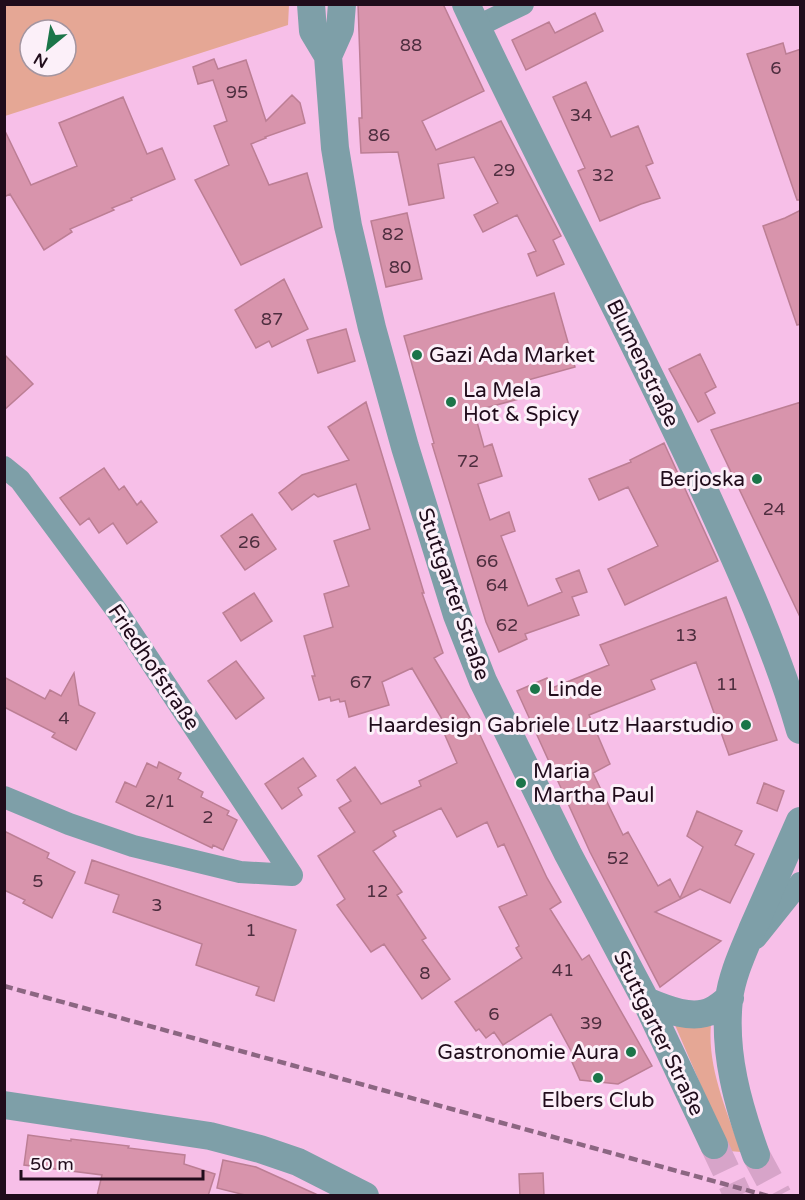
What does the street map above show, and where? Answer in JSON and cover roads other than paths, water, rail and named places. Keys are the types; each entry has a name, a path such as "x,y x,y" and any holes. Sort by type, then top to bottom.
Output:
{"street":[{"name":"Stuttgarter Straße","path":"311,4 313,32 328,56 335,148 348,226 386,378 458,615 483,681 545,809 646,1001 714,1145"},
{"path":"328,56 340,29 342,4"},
{"path":"471,16 523,4"},
{"name":"Blumenstraße","path":"471,16 646,367 730,546 774,654 801,730"},
{"name":"Friedhofstraße","path":"4,467 20,480 117,611 292,875 240,872 133,846 69,825 4,797"},
{"path":"756,1155 742,1117 728,1048 729,998 742,955 801,821"},
{"path":"742,955 801,883"},
{"path":"646,1001 666,1009 695,1014 713,1010 729,998"},
{"path":"4,1105 210,1136 298,1162 364,1196"}],"tunnel":[{"path":"714,1145 738,1196"},
{"path":"756,1155 778,1196"}],"railway":[{"path":"4,986 768,1196"}],"place":[{"name":"Gazi Ada Market","path":"417,355"},
{"name":"La Mela Hot & Spicy","path":"451,402"},
{"name":"Berjoska","path":"757,479"},
{"name":"Linde","path":"535,689"},
{"name":"Haardesign Gabriele Lutz Haarstudio","path":"746,725"},
{"name":"Maria Martha Paul","path":"521,783"},
{"name":"Gastronomie Aura","path":"631,1052"},
{"name":"Elbers Club","path":"598,1078"}]}
